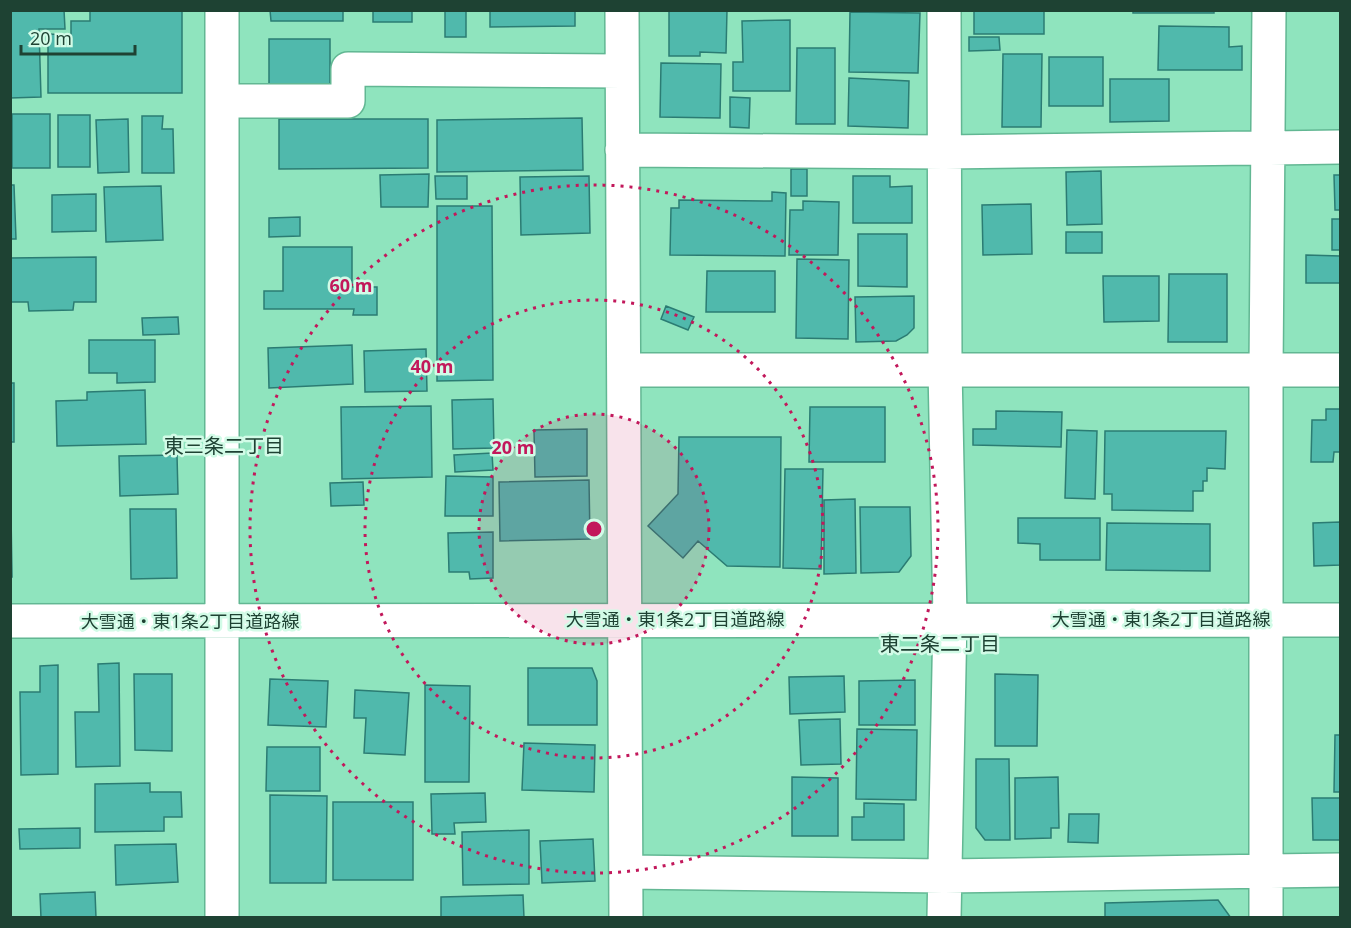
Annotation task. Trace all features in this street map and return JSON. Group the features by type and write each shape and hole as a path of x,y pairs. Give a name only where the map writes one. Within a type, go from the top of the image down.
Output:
{"street":[{"path":"222,10 220,622 222,918"},
{"path":"622,10 627,918"},
{"path":"944,10 945,368 950,618 944,918"},
{"path":"1266,918 1266,370 1269,10"},
{"path":"222,101 348,101 348,69 622,71"},
{"path":"622,150 945,152 1341,147"},
{"path":"624,370 945,368 1341,370"},
{"name":"大雪通・東1条2丁目道路線","path":"10,621 950,618 1341,620"},
{"path":"627,872 944,876 1341,870"}],"building":[{"path":"10,10 64,10 65,29 39,29 41,97 10,98"},
{"path":"90,10 182,10 182,93 48,93 48,34 71,35 71,21 90,21"},
{"path":"270,10 343,10 343,21 271,21"},
{"path":"373,10 412,10 412,22 373,22"},
{"path":"445,10 466,10 466,37 445,37"},
{"path":"490,10 575,10 575,26 490,27"},
{"path":"669,10 727,10 726,53 700,52 700,56 669,56"},
{"path":"974,10 1044,10 1044,34 974,34"},
{"path":"1133,10 1214,10 1214,13 1133,13"},
{"path":"850,12 920,13 918,73 849,72"},
{"path":"790,20 790,91 733,91 733,62 743,62 742,21"},
{"path":"1159,26 1229,27 1229,47 1242,46 1242,70 1158,70"},
{"path":"969,37 999,37 1000,50 969,51"},
{"path":"269,39 330,39 330,87 269,88"},
{"path":"797,48 835,48 835,124 796,124"},
{"path":"1003,54 1042,54 1041,127 1002,127"},
{"path":"1049,57 1103,57 1103,106 1049,106"},
{"path":"661,63 721,64 720,118 660,117"},
{"path":"849,78 909,81 908,128 848,126"},
{"path":"1110,79 1169,79 1169,121 1110,122"},
{"path":"730,97 750,98 749,128 730,127"},
{"path":"12,114 50,114 50,168 12,168"},
{"path":"58,115 90,115 90,167 58,167"},
{"path":"142,116 163,116 162,129 173,129 174,173 142,173"},
{"path":"582,118 583,170 437,172 437,120"},
{"path":"128,119 129,172 98,173 96,120"},
{"path":"279,119 428,119 428,168 279,169"},
{"path":"791,169 807,169 807,196 791,196"},
{"path":"1101,171 1102,224 1067,225 1066,172"},
{"path":"429,174 428,207 381,207 380,175"},
{"path":"1334,175 1340,175 1340,210 1335,210"},
{"path":"435,176 467,176 467,199 436,199"},
{"path":"589,176 590,233 521,235 520,177"},
{"path":"853,176 890,176 890,187 912,186 912,223 853,223"},
{"path":"10,185 14,185 16,239 10,239"},
{"path":"161,186 163,240 106,242 104,187"},
{"path":"772,192 786,193 785,256 670,255 671,208 679,208 679,200 772,201"},
{"path":"96,194 96,231 52,232 52,195"},
{"path":"803,201 839,202 838,255 789,255 790,210 803,210"},
{"path":"1031,204 1032,254 983,255 982,205"},
{"path":"437,206 492,206 493,380 437,381"},
{"path":"300,217 300,236 269,237 269,218"},
{"path":"1332,219 1340,219 1340,250 1332,250"},
{"path":"1066,232 1102,232 1102,253 1066,253"},
{"path":"858,234 907,234 907,287 858,286"},
{"path":"283,247 352,247 352,287 377,287 377,315 353,315 354,309 264,309 264,291 283,291"},
{"path":"1306,255 1340,256 1340,283 1306,283"},
{"path":"96,257 96,302 74,302 73,310 29,311 28,302 10,302 10,258"},
{"path":"797,259 849,260 848,339 796,338"},
{"path":"707,271 775,271 775,312 706,312"},
{"path":"1169,274 1227,274 1227,342 1168,342"},
{"path":"1103,276 1159,276 1159,321 1104,322"},
{"path":"914,296 914,328 907,335 896,341 856,342 855,297"},
{"path":"666,306 694,317 688,330 661,319"},
{"path":"178,317 179,334 143,335 142,318"},
{"path":"89,340 155,340 155,382 117,383 117,373 89,373"},
{"path":"352,345 353,384 269,388 268,348"},
{"path":"426,349 427,391 365,392 364,351"},
{"path":"10,383 14,383 14,442 10,442"},
{"path":"145,390 146,444 57,446 56,401 87,400 87,392"},
{"path":"493,399 494,448 453,449 452,400"},
{"path":"431,406 432,477 342,479 341,407"},
{"path":"810,407 885,407 885,462 809,462"},
{"path":"1326,409 1340,409 1340,452 1334,452 1333,462 1311,462 1312,420 1326,420"},
{"path":"996,411 1062,412 1061,447 973,445 973,429 996,429"},
{"path":"587,429 587,476 535,477 534,430"},
{"path":"1067,430 1097,431 1095,499 1065,498"},
{"path":"1105,431 1226,431 1225,469 1207,468 1207,481 1203,481 1203,491 1193,491 1193,511 1112,510 1112,494 1104,494"},
{"path":"679,437 781,437 780,567 727,566 698,541 683,558 648,526 678,494"},
{"path":"10,451 12,577 10,577"},
{"path":"492,453 493,470 455,472 454,455"},
{"path":"177,455 178,494 120,496 119,456"},
{"path":"785,469 823,469 821,569 783,568"},
{"path":"446,476 493,477 493,516 445,516"},
{"path":"589,480 590,539 500,541 499,482"},
{"path":"363,482 364,505 331,506 330,483"},
{"path":"855,499 856,573 824,574 824,500"},
{"path":"860,507 910,507 911,556 899,572 861,573"},
{"path":"130,509 176,509 177,578 131,579"},
{"path":"1018,518 1100,518 1100,560 1040,560 1040,544 1018,543"},
{"path":"1340,522 1340,565 1314,566 1313,523"},
{"path":"1107,523 1210,524 1210,571 1106,570"},
{"path":"493,532 493,578 470,579 469,572 449,572 448,533"},
{"path":"119,663 120,766 76,767 75,712 99,712 98,664"},
{"path":"58,665 58,774 21,775 20,692 40,692 40,666"},
{"path":"528,668 592,668 597,681 597,725 528,725"},
{"path":"134,674 172,674 172,751 135,750"},
{"path":"995,674 1038,675 1037,746 995,746"},
{"path":"844,676 845,712 790,714 789,677"},
{"path":"270,679 328,681 326,727 268,725"},
{"path":"915,680 915,725 859,725 859,681"},
{"path":"425,685 470,686 469,782 425,782"},
{"path":"355,690 409,693 405,755 364,753 366,718 354,718"},
{"path":"840,719 841,764 801,765 799,720"},
{"path":"857,729 917,730 916,800 856,799"},
{"path":"1335,735 1340,735 1340,792 1334,792"},
{"path":"524,743 595,745 594,792 522,790"},
{"path":"267,747 320,747 320,791 266,791"},
{"path":"976,759 1009,759 1010,840 985,840 976,828"},
{"path":"792,777 838,778 838,836 792,836"},
{"path":"1058,777 1059,828 1051,828 1051,838 1015,839 1015,778"},
{"path":"150,783 150,792 181,792 182,817 164,817 164,831 95,832 95,784"},
{"path":"485,793 486,822 454,823 455,834 432,834 431,794"},
{"path":"270,795 327,796 326,883 270,883"},
{"path":"1312,798 1340,798 1340,840 1313,840"},
{"path":"333,802 413,802 413,880 333,880"},
{"path":"864,803 904,804 904,840 852,840 852,817 864,817"},
{"path":"1069,814 1099,814 1098,843 1068,842"},
{"path":"80,828 80,848 20,849 19,829"},
{"path":"529,830 529,884 463,885 462,832"},
{"path":"593,839 595,881 542,883 540,841"},
{"path":"176,844 178,882 116,885 115,845"},
{"path":"95,892 96,918 41,918 40,894"},
{"path":"523,895 524,918 441,918 441,897"},
{"path":"1218,900 1231,918 1105,918 1105,903"}],"district":[{"name":"東三条二丁目","path":"224,445"},
{"name":"東二条二丁目","path":"940,643"}]}
